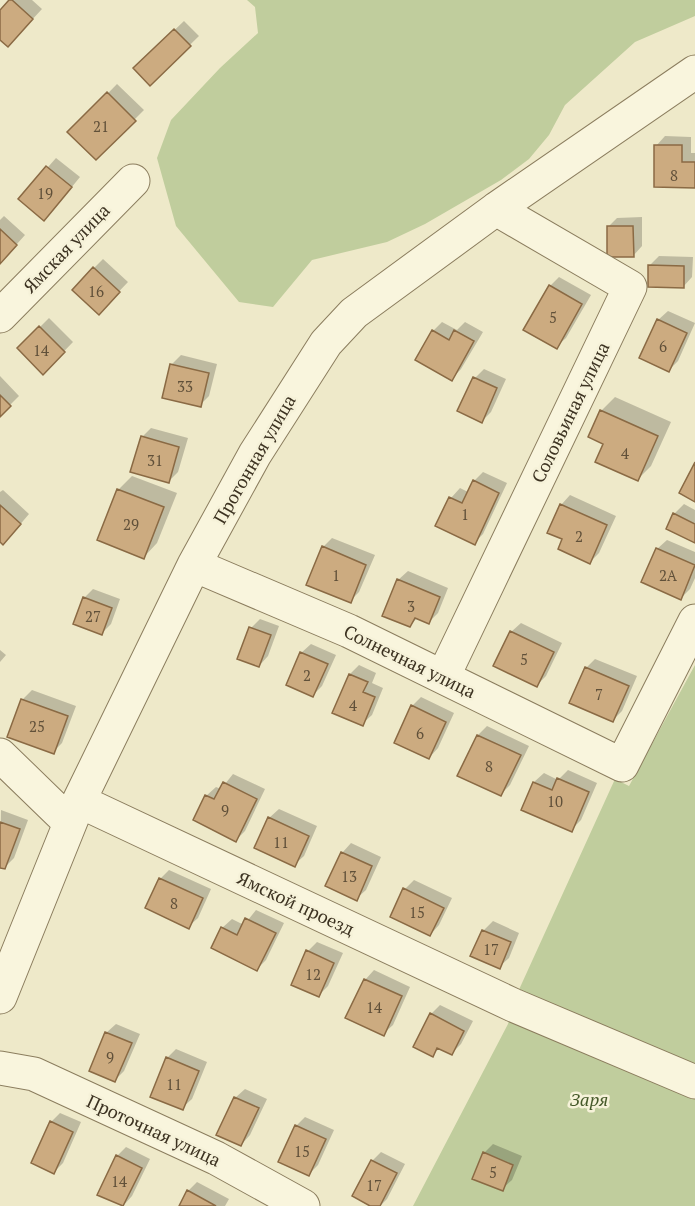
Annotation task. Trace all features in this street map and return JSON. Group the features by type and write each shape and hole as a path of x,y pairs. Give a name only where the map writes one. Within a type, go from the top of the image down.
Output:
{"street":[{"name":"Прогонная улица","path":"0,997 74,812 194,565 255,454 326,343 354,313 496,209 695,72"},
{"name":"Ямская улица","path":"0,316 133,181"},
{"name":"Соловьиная улица","path":"442,677 630,287 496,209"},
{"name":"Солнечная улица","path":"194,565 349,631 622,765 695,621"},
{"name":"Ямской проезд","path":"0,756 74,812 513,1005 695,1082"},
{"name":"Проточная улица","path":"0,1068 34,1074 216,1158 303,1206"}],"green space":[{"path":"247,0 695,0 695,16 635,42 565,105 549,135 529,159 501,180 425,224 387,242 312,260 273,307 239,302 176,226 157,158 171,120 220,68 258,33 255,7"},
{"name":"Заря","path":"695,665 695,1206 413,1206 508,1024 517,994 615,779 629,786"}],"building":[{"path":"9,0 12,0 33,19 8,47 0,40 0,10"},
{"path":"174,29 191,46 150,86 133,68"},
{"path":"107,92 136,121 96,160 67,132"},
{"path":"654,145 682,145 682,162 695,162 695,188 654,187"},
{"path":"46,166 72,187 44,221 18,199"},
{"path":"607,226 633,226 634,257 607,257"},
{"path":"0,229 17,245 0,264"},
{"path":"648,265 684,266 684,288 648,287"},
{"path":"93,267 120,292 99,315 72,290"},
{"path":"549,285 582,304 557,349 523,330"},
{"path":"657,319 687,333 669,372 639,358"},
{"path":"39,326 65,352 43,375 17,348"},
{"path":"432,330 449,340 454,330 474,341 452,381 415,360"},
{"path":"170,364 209,373 201,407 162,398"},
{"path":"473,377 497,388 482,423 457,411"},
{"path":"0,395 11,406 0,417"},
{"path":"600,410 658,436 638,481 595,462 603,444 588,437"},
{"path":"141,436 179,447 169,483 130,472"},
{"path":"695,462 695,502 679,493"},
{"path":"473,480 499,493 475,545 435,526 449,497 462,503"},
{"path":"117,489 164,507 144,559 97,540"},
{"path":"560,504 607,525 590,564 558,549 562,539 547,533"},
{"path":"0,505 21,524 3,545 0,542"},
{"path":"673,513 695,524 695,543 666,529"},
{"path":"322,546 366,565 351,603 306,585"},
{"path":"656,548 695,565 681,600 641,582"},
{"path":"397,579 440,597 429,624 415,618 410,627 382,616"},
{"path":"83,597 112,608 102,635 73,624"},
{"path":"249,627 271,635 259,667 237,659"},
{"path":"510,631 554,652 537,687 493,666"},
{"path":"300,652 328,664 313,697 286,685"},
{"path":"585,667 629,686 613,722 569,703"},
{"path":"349,674 368,682 363,692 375,697 363,726 332,713"},
{"path":"21,699 68,716 54,754 7,737"},
{"path":"411,705 446,722 429,759 394,743"},
{"path":"477,735 521,755 501,796 457,776"},
{"path":"557,778 589,792 572,832 521,810 533,782 552,790"},
{"path":"223,782 257,799 236,842 193,820 205,795 214,799"},
{"path":"268,817 309,836 295,867 254,848"},
{"path":"0,822 20,829 5,869 0,868"},
{"path":"341,852 372,866 357,901 325,886"},
{"path":"159,878 203,898 189,929 145,908"},
{"path":"403,888 444,908 430,936 390,917"},
{"path":"245,918 276,933 257,971 211,948 221,927 237,935"},
{"path":"482,930 511,942 500,969 470,956"},
{"path":"306,950 334,963 319,997 291,985"},
{"path":"364,979 402,996 384,1036 345,1018"},
{"path":"430,1013 464,1031 452,1055 437,1048 433,1057 413,1047"},
{"path":"105,1032 132,1043 115,1082 89,1071"},
{"path":"166,1057 199,1071 183,1110 150,1097"},
{"path":"234,1097 259,1108 241,1146 216,1135"},
{"path":"50,1121 73,1132 54,1174 31,1163"},
{"path":"295,1125 326,1139 309,1176 278,1162"},
{"path":"483,1152 513,1165 503,1191 472,1179"},
{"path":"116,1155 142,1168 123,1206 97,1195"},
{"path":"371,1160 397,1173 380,1206 370,1206 352,1196"},
{"path":"187,1190 216,1206 179,1206"}]}
